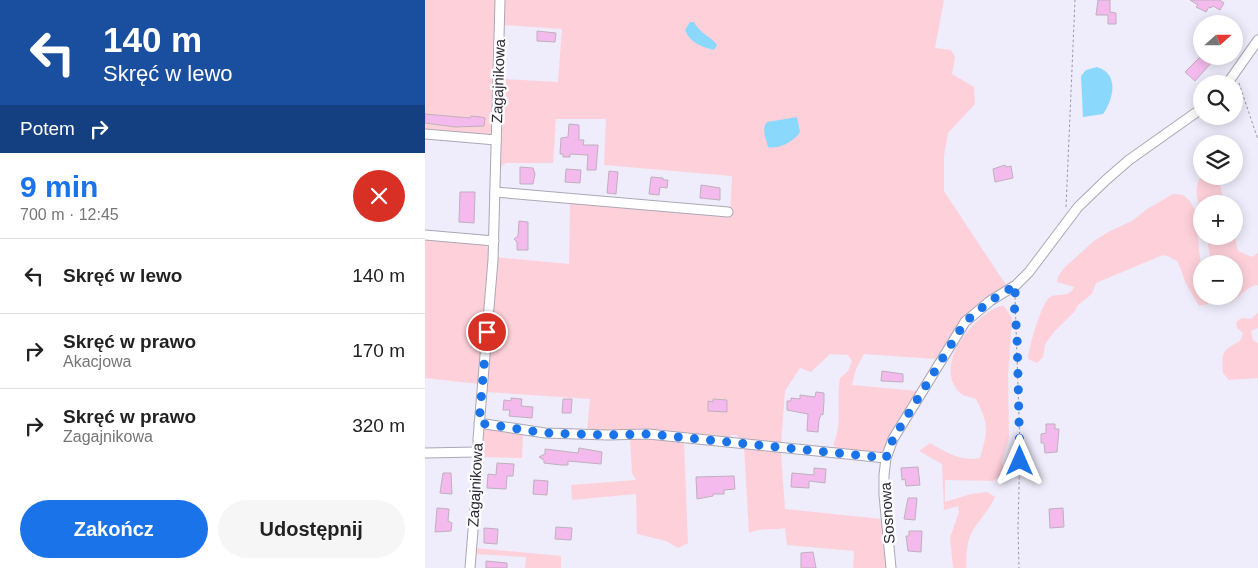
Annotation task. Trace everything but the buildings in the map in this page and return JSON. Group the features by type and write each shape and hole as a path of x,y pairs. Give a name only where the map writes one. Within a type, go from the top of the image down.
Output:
{"street":[{"name":"Zagajnikowa","path":"470,568 493,241 500,0"},
{"path":"1236,73 1258,40"},
{"name":"Sosnowa","path":"891,568 884,495 886,458 893,439 965,322 990,301 1016,285 1029,272 1078,207 1129,160 1193,115"},
{"path":"425,134 496,140"},
{"path":"495,192 729,212"},
{"path":"425,235 493,241"},
{"path":"479,423 545,433 649,434 886,458"},
{"path":"425,453 477,452"}],"path":[{"path":"1065,222 1071,133 1075,0"},
{"path":"1236,73 1258,140"},
{"path":"1016,285 1014,303 1020,448 1019,568"}],"shaded area":[{"path":"425,0 496,0 492,143 425,138"},
{"path":"504,0 944,0 935,48 951,50 955,57 952,74 974,87 975,104 948,133 944,156 944,191 1008,288 951,341 935,359 864,354 856,369 852,385 917,391 878,456 834,451 835,446 833,445 839,420 840,378 848,371 852,361 848,355 830,354 811,372 800,368 785,391 781,445 739,440 737,435 731,435 728,439 587,431 590,399 486,392 495,257 569,264 570,203 730,216 732,176 604,165 606,119 556,119 553,163 506,163 500,167 501,74 505,79 558,82 562,29 504,25"},
{"path":"1219,185 1222,195 1198,195 1197,186"},
{"path":"1173,194 1183,195 1193,207 1193,245 1199,245 1200,255 1193,255 1193,296 1186,284 1178,262 1163,255 1096,283 1092,294 1078,305 1074,312 1053,333 1045,345 1043,357 1037,363 1028,359 1036,326 1047,300 1053,296 1069,293 1074,287 1057,282 1064,268 1094,241 1132,221 1147,209"},
{"path":"425,238 482,243 489,249 479,384 425,378"},
{"path":"1208,245 1237,245 1238,251 1252,257 1258,253 1258,285 1252,286 1243,292 1243,255 1210,255"},
{"path":"1004,306 1012,318 1008,375 1009,438 1002,462 1004,472 993,481 945,480 945,502 971,494 987,492 995,497 970,536 966,568 953,568 950,538 959,512 958,506 944,510 942,464 919,451 930,443 960,457 967,459 980,458 986,434 983,415 976,399 959,392 952,381 951,368 953,355 968,330 989,311"},
{"path":"1258,313 1258,328 1251,331 1253,340 1258,343 1258,378 1229,380 1223,373 1223,356 1229,347 1240,341 1243,333 1237,328 1236,322 1242,318 1251,319"},
{"path":"482,428 523,433 522,458 481,457"},
{"path":"647,437 684,440 688,543 678,548 666,541 637,534 636,494 572,500 571,485 636,480 632,473 630,438"},
{"path":"744,447 781,452 785,509 882,519 886,568 853,568 854,551 787,545 785,528 758,530 749,533"},
{"path":"475,548 561,556 561,568 525,568 526,557 474,554"}],"water":[{"path":"690,22 694,22 699,29 715,42 717,45 714,50 701,46 690,38 685,30"},
{"path":"1097,67 1109,75 1112,81 1112,95 1103,114 1083,117 1081,76 1086,70"},
{"path":"797,117 800,132 798,135 781,146 768,147 764,131 767,122"}],"route":[{"path":"487,332 479,423 545,433 580,435 649,434 886,458 893,439 965,322 990,301 1016,285 1014,303 1017,335 1020,461"}]}
